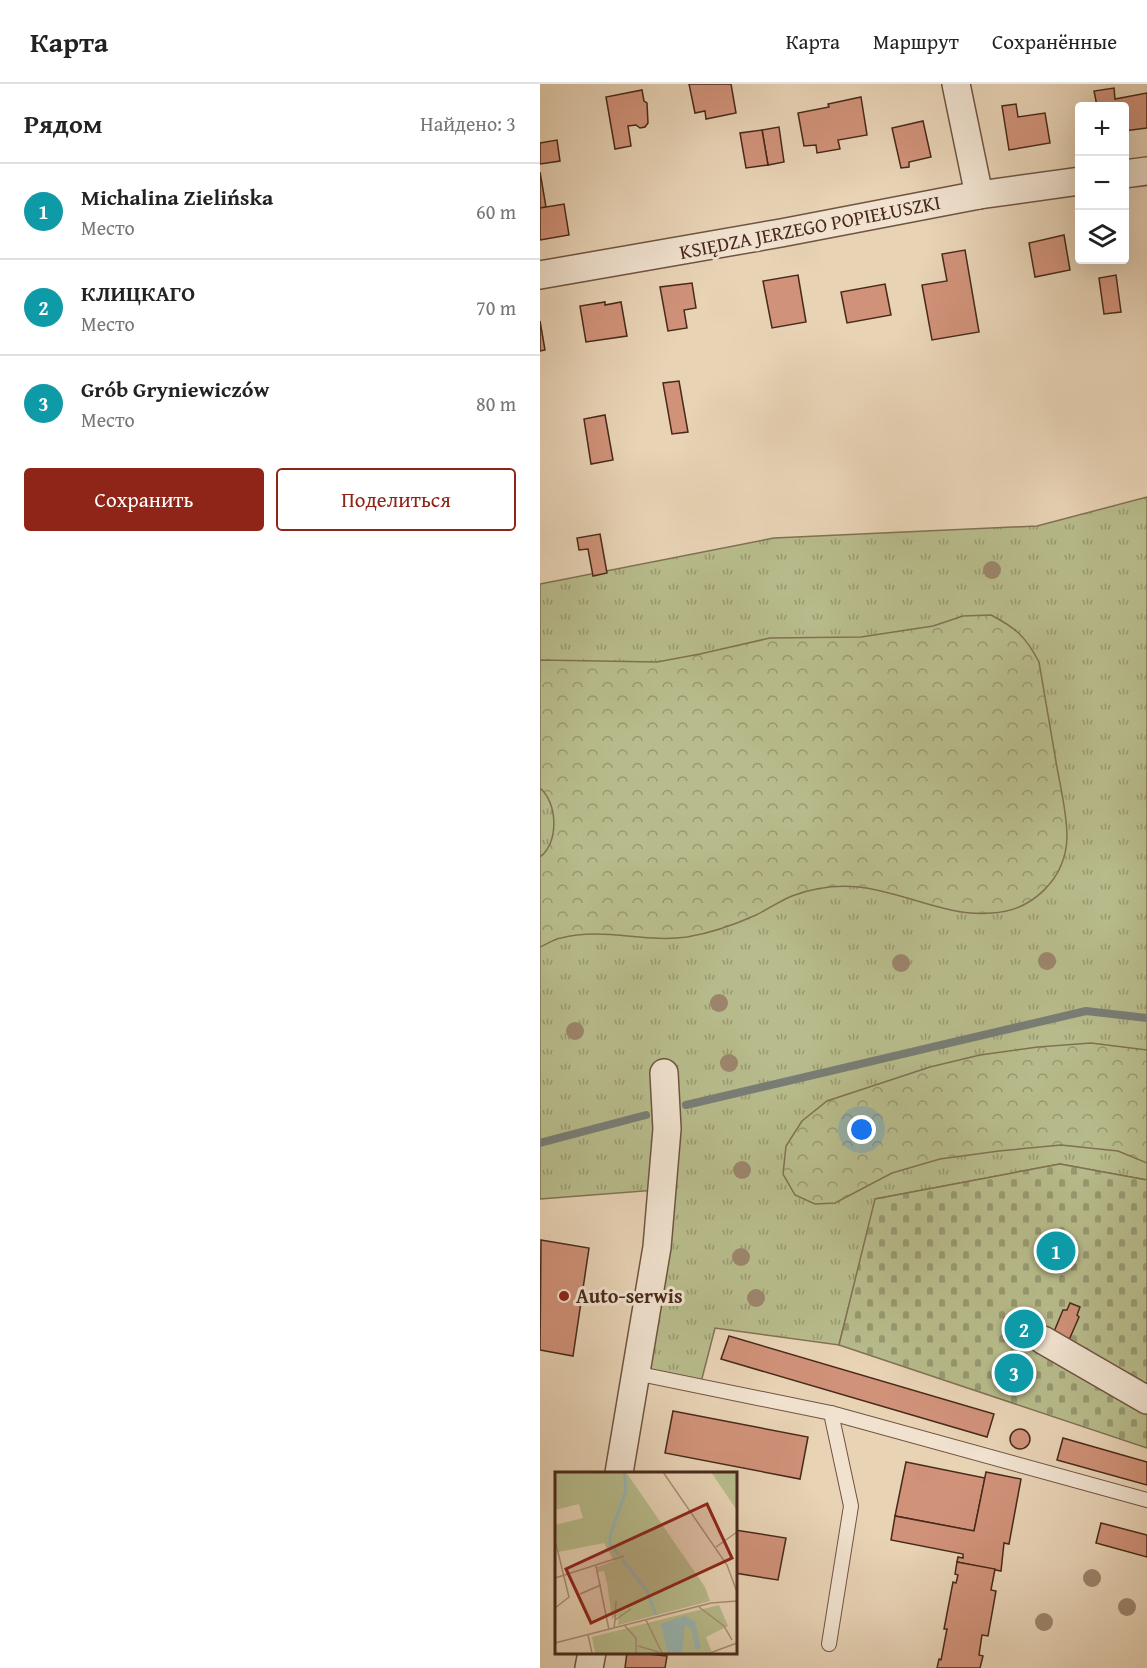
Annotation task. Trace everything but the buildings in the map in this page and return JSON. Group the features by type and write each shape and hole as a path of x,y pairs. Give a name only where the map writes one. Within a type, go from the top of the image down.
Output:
{"street":[{"path":"956,84 979,195"},
{"path":"1129,173 1147,171"},
{"name":"KSIĘDZA JERZEGO POPIEŁUSZKI","path":"540,275 781,233 979,195 1075,181"},
{"path":"619,1472 657,1246 667,1129 664,1072"},
{"path":"1043,1340 1147,1400"},
{"path":"589,1668 591,1653"}],"lane":[{"path":"635,1373 831,1413 1147,1500"},
{"path":"829,1644 851,1506 831,1413"}],"green space":[{"path":"1147,497 1147,1180 1060,1164 876,1199 839,1345 715,1328 699,1390 644,1376 669,1189 540,1199 540,584 774,538 1037,526"},
{"path":"991,615 1020,634 1039,662 1064,806 1067,837 1061,866 1054,879 1033,899 1007,911 975,913 942,908 876,890 851,886 834,887 792,896 739,922 687,937 577,935 558,939 540,947 540,857 551,842 554,823 550,803 540,788 540,660 657,662 770,638 861,637 933,626 963,616"},
{"path":"1091,1043 1147,1050 1147,1163 1118,1151 1061,1145 999,1151 940,1159 892,1173 835,1203 815,1204 795,1195 783,1174 786,1146 802,1121 827,1101 930,1067 980,1055"},
{"path":"1060,1164 1147,1180 1147,1448 839,1345 875,1199"}],"waterway":[{"path":"686,1105 1086,1011 1147,1018"},
{"path":"540,1143 646,1115"}],"place":[{"name":"Michalina Zielińska","path":"1056,1251"},
{"name":"Auto-serwis","path":"564,1296"},
{"name":"КЛИЦКАГО","path":"1024,1329"},
{"name":"Grób Gryniewiczów","path":"1014,1373"}]}
